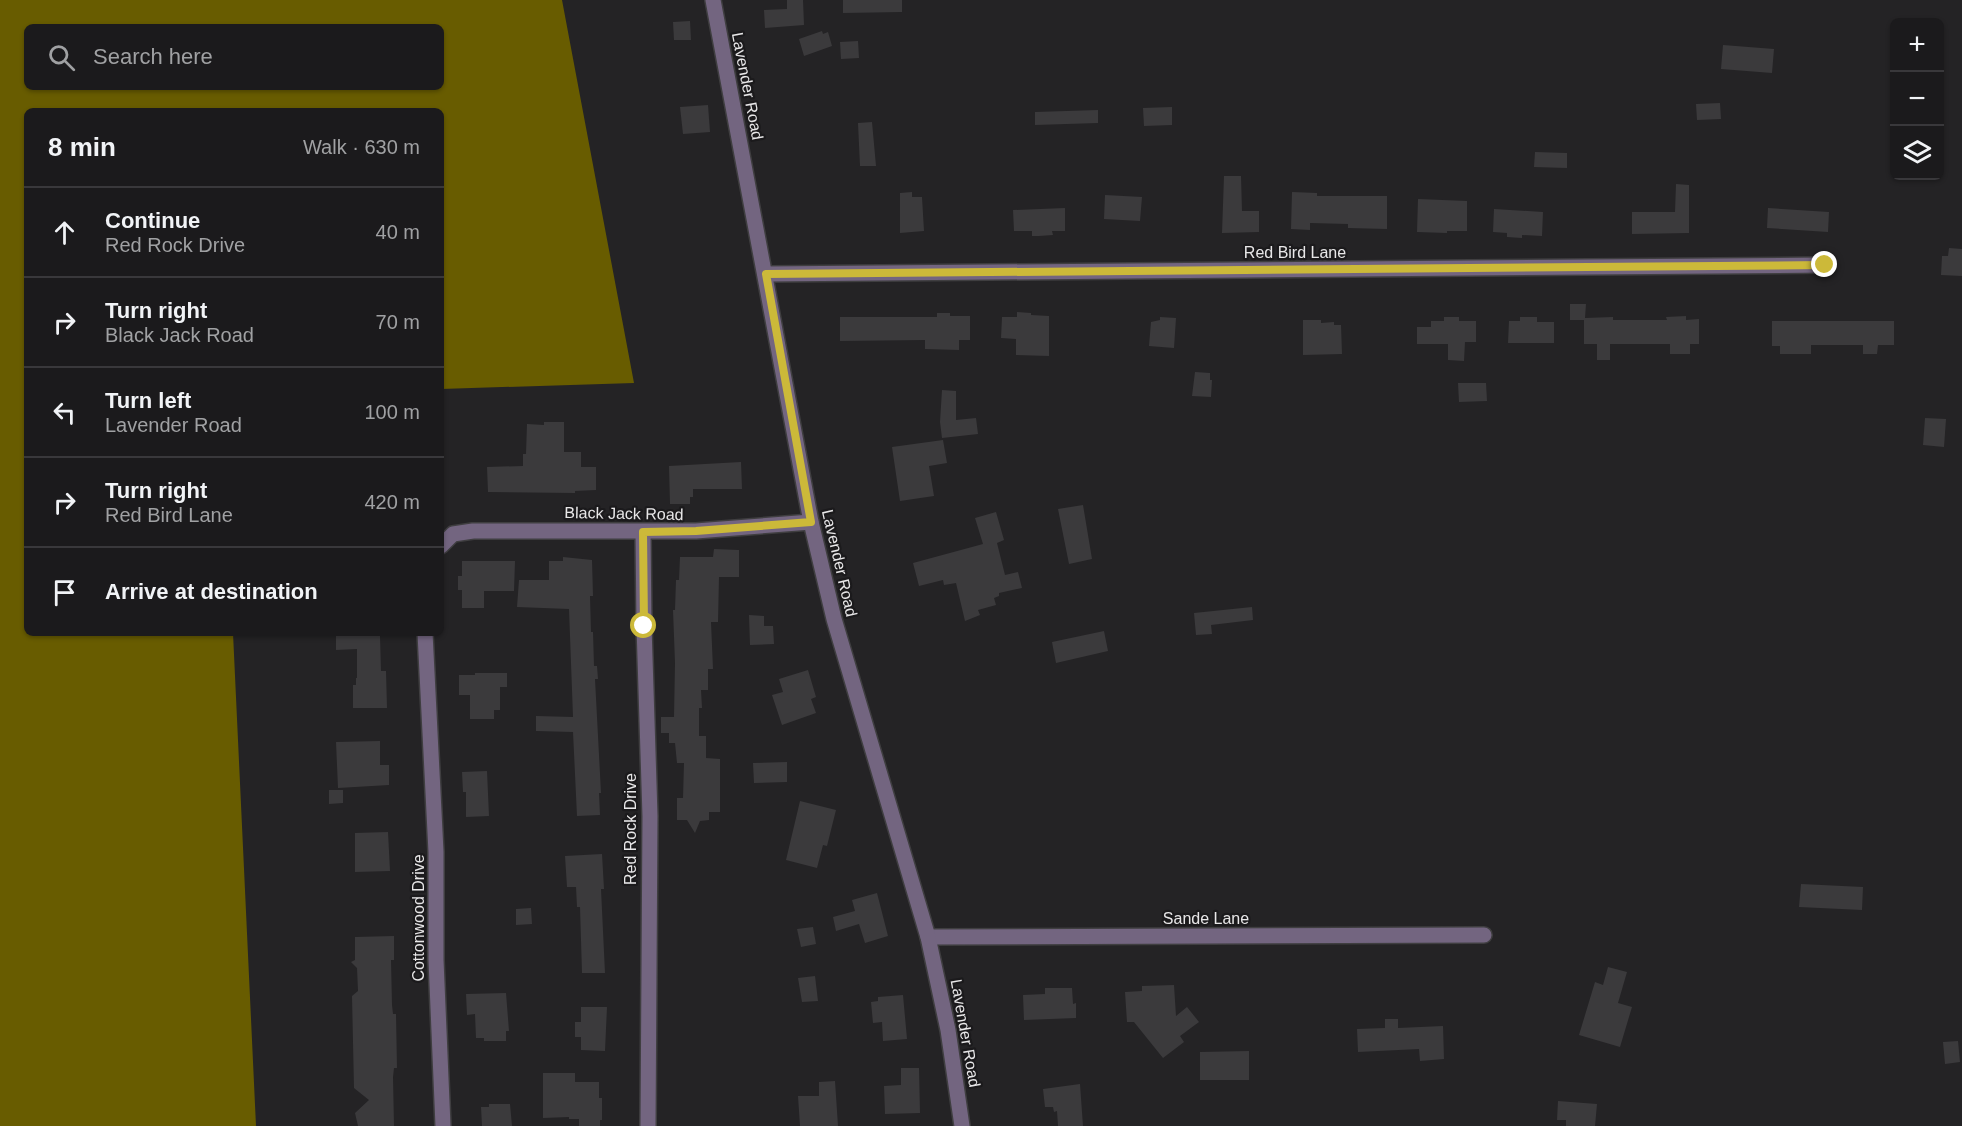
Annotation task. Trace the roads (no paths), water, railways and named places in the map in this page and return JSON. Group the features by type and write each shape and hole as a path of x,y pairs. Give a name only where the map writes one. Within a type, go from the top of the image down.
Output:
{"street":[{"name":"Lavender Road","path":"713,0 811,522 834,619 928,937 948,1030 962,1126"},
{"name":"Red Bird Lane","path":"766,274 1825,265"},
{"name":"Black Jack Road","path":"444,543 453,534 473,531 696,531 811,522"},
{"name":"Red Rock Drive","path":"643,532 650,816 648,1126"},
{"name":"Cottonwood Drive","path":"425,636 436,852 436,960 443,1126"},
{"name":"Sande Lane","path":"928,937 1484,935"}]}
